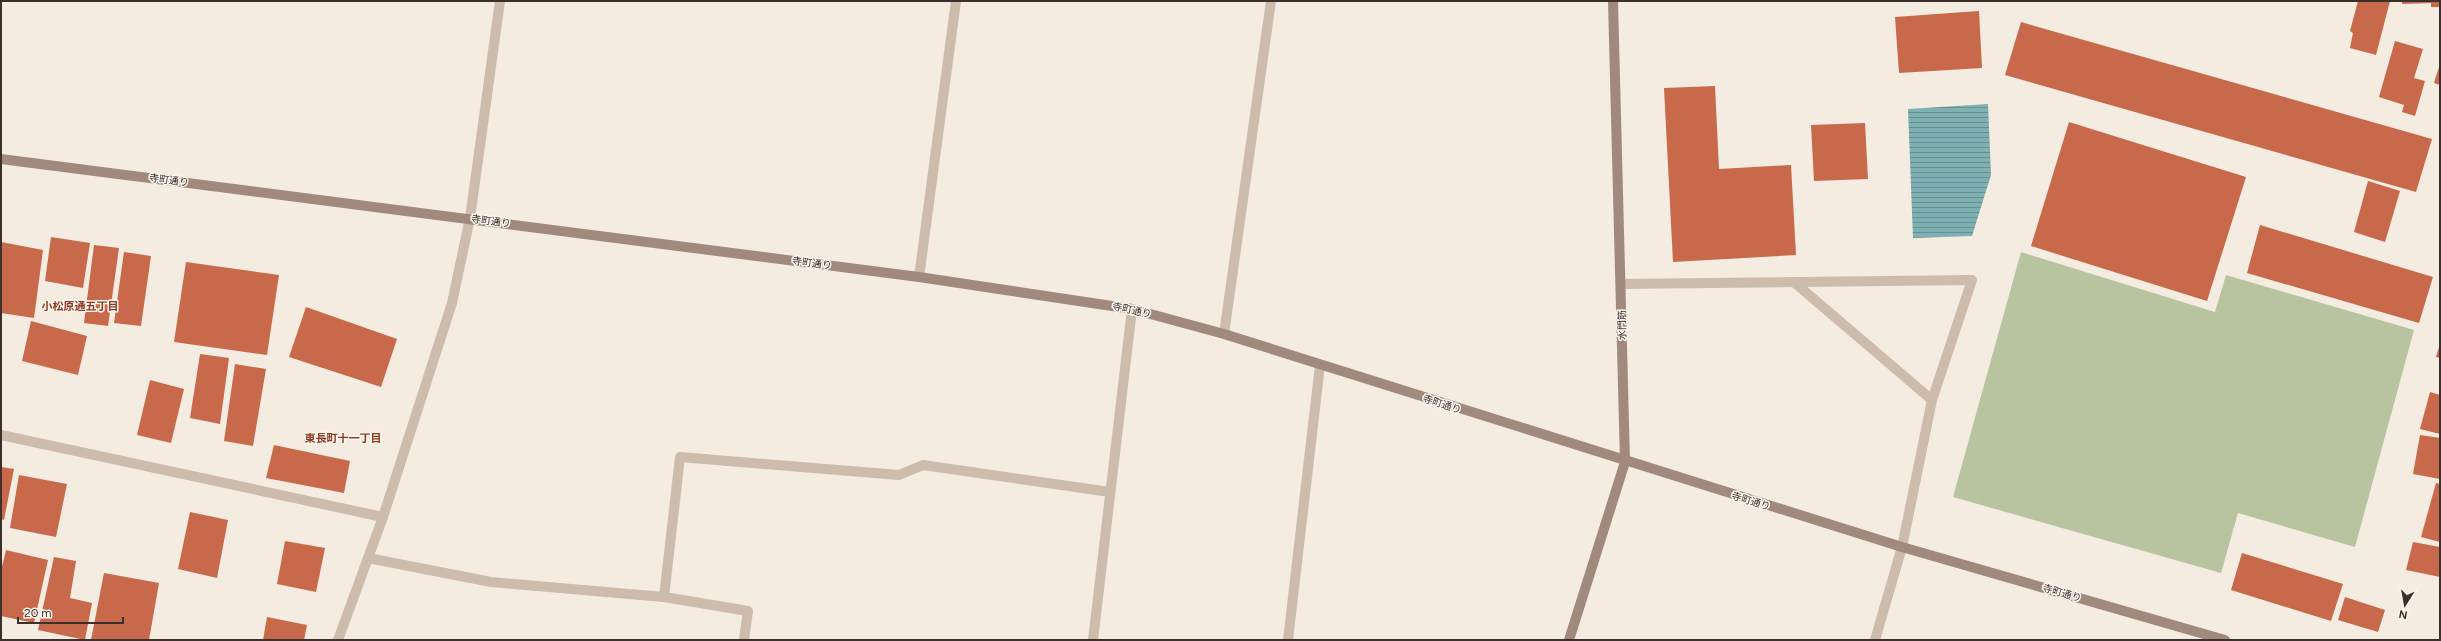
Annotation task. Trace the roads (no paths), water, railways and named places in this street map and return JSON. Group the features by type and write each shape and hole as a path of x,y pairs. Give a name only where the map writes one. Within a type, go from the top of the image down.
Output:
{"street":[{"path":"338,640 383,518 452,303 470,218 500,1"},
{"path":"919,277 956,1"},
{"path":"1224,334 1270,1"},
{"name":"水門筋","path":"1569,640 1625,462 1613,1"},
{"name":"寺町通り","path":"1,159 470,218 919,277 1132,308 1224,334 1625,462 1902,547 2225,640"},
{"path":"1621,284 1972,280 1932,400 1902,547 1875,640"},
{"path":"1795,283 1932,400"},
{"path":"1093,640 1132,308"},
{"path":"1288,640 1320,364"},
{"path":"1,435 383,518"},
{"path":"664,597 680,457 899,475 923,465 1110,492"},
{"path":"368,558 491,582 664,597 748,611 744,640"}],"water":[{"path":"1988,104 1991,175 1972,236 1913,238 1908,109"}],"district":[{"name":"小松原通五丁目","path":"80,306"},
{"name":"東長町十一丁目","path":"343,438"}]}
